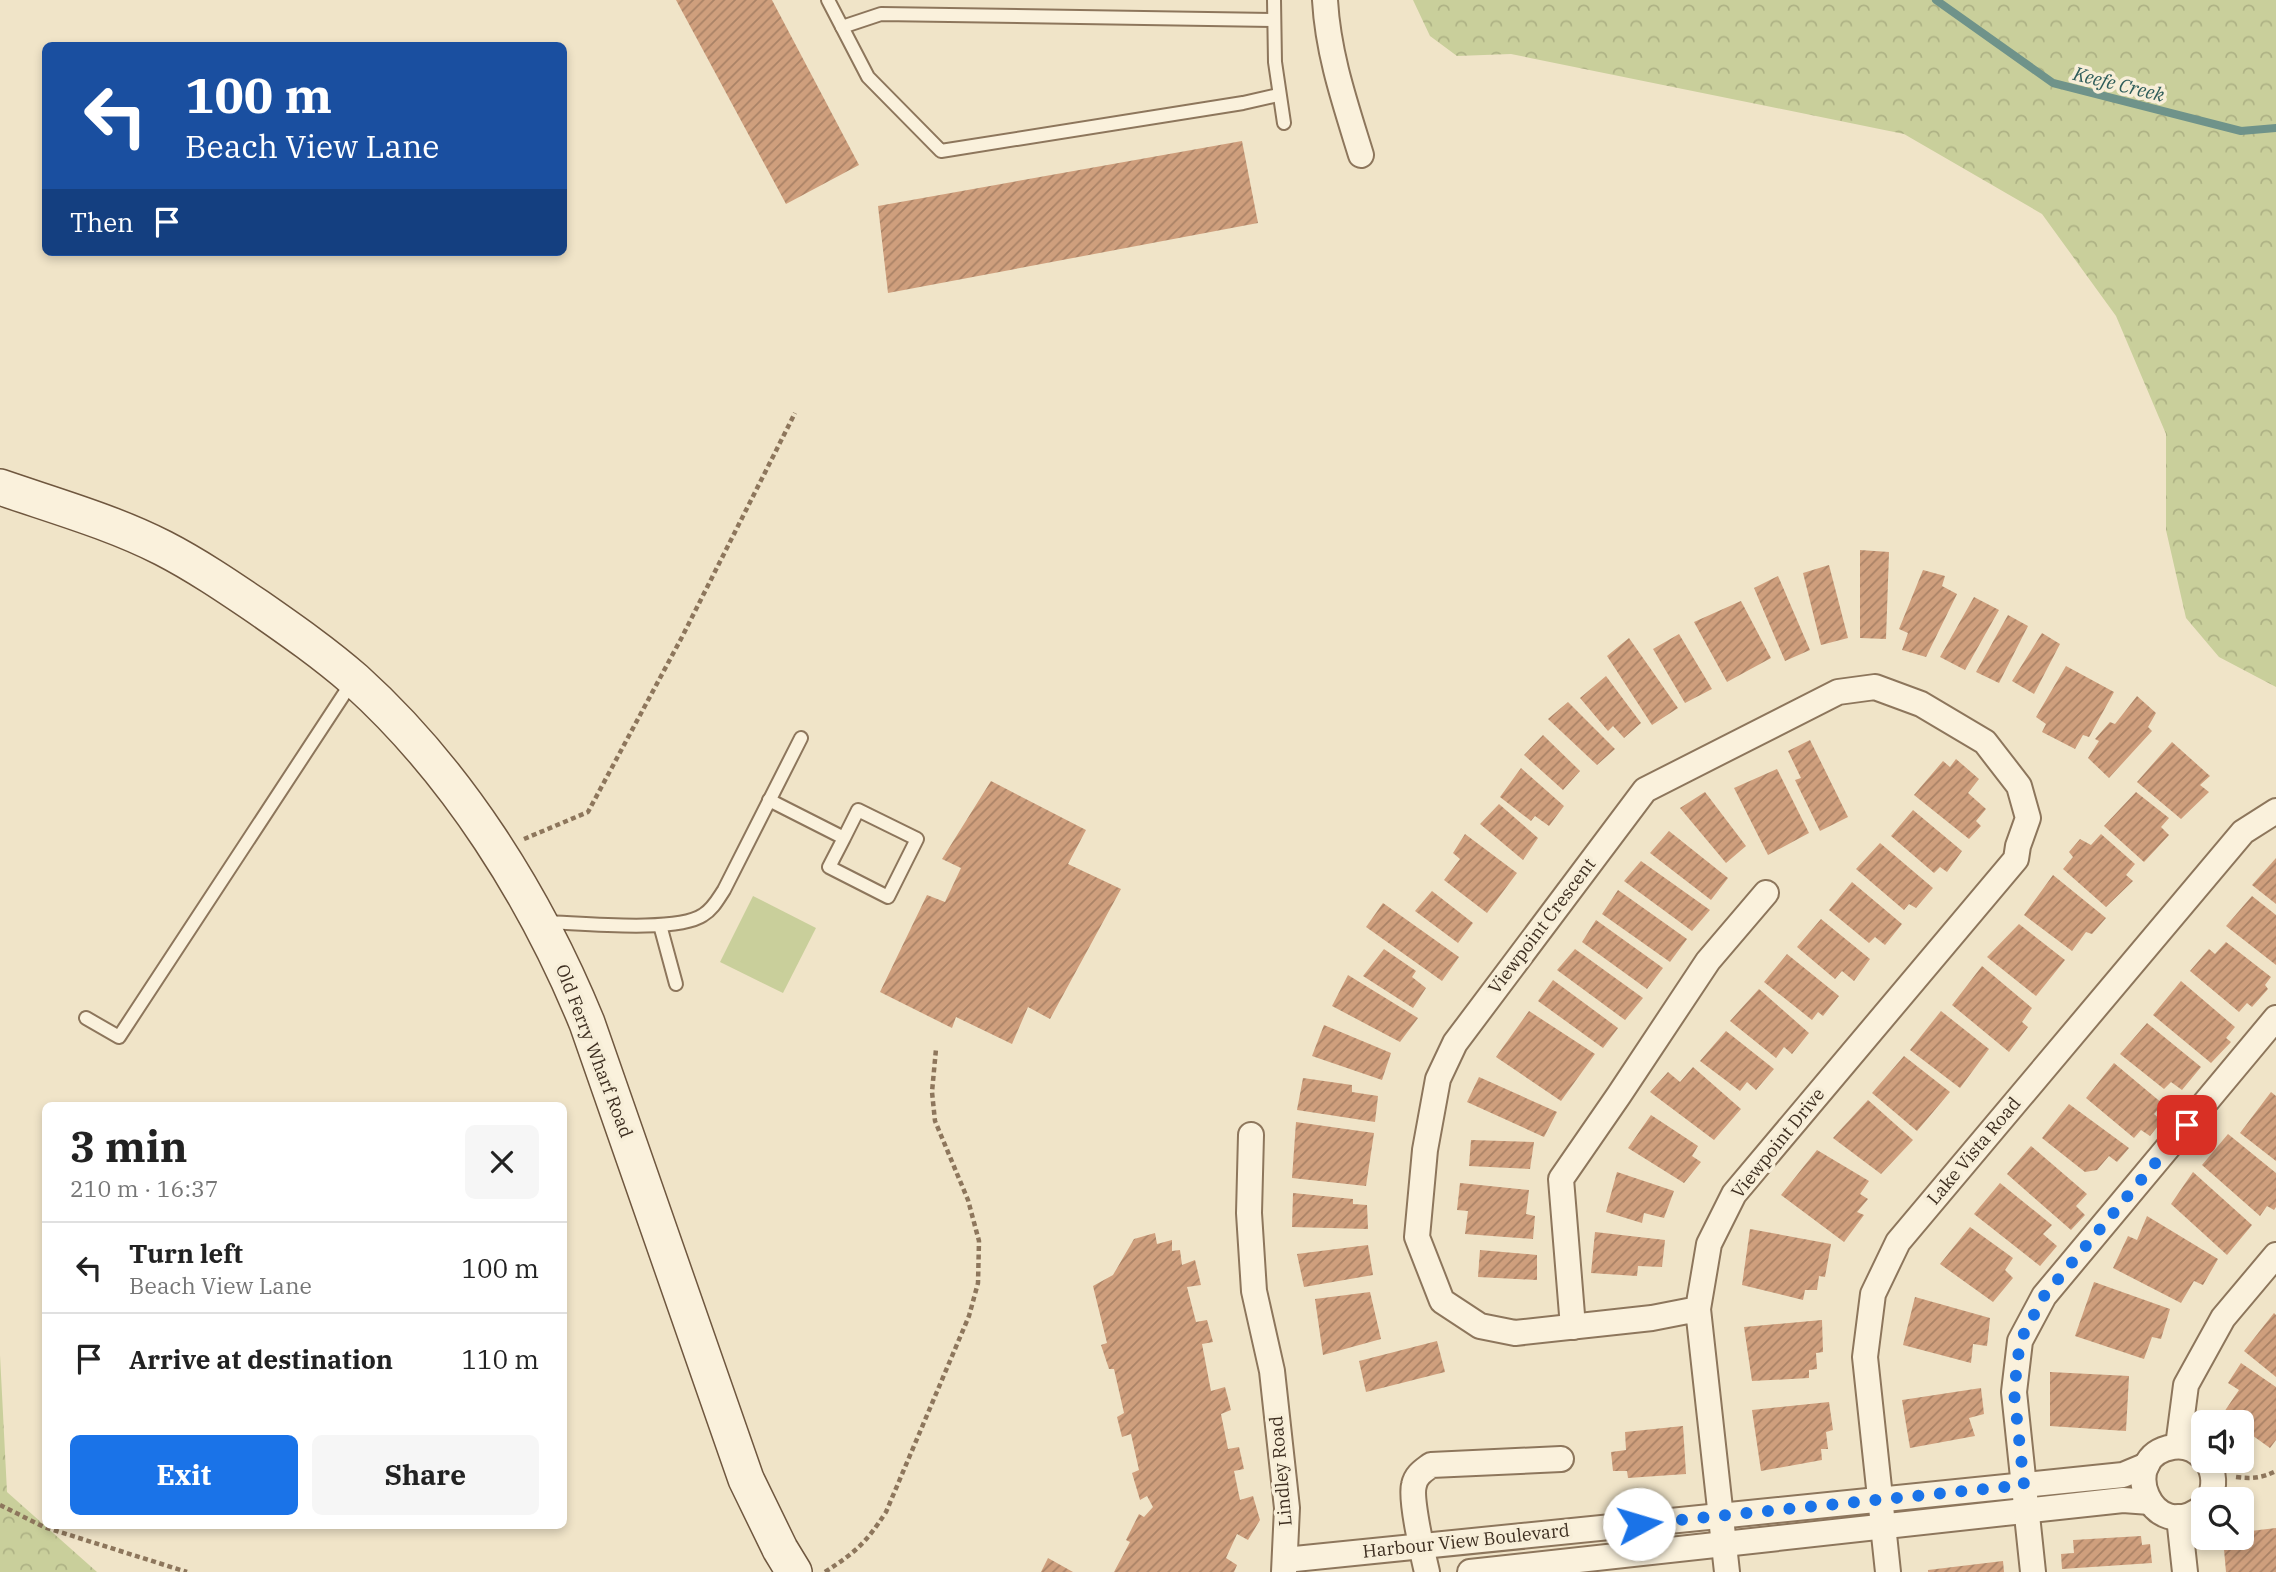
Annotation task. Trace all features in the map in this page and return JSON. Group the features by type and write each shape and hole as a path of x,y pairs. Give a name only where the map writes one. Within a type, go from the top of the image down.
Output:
{"street":[{"path":"1325,0 1327,31 1337,78 1361,155"},
{"name":"Old Ferry Wharf Road","path":"0,487 105,523 162,547 217,579 284,624 354,679 430,759 471,811 498,850 540,922 587,1023 746,1479 779,1549 794,1572"},
{"name":"Viewpoint Crescent","path":"1698,1309 1652,1318 1515,1333 1480,1326 1442,1301 1417,1237 1426,1150 1438,1079 1455,1043 1645,790 1838,692 1875,687 1921,704 1985,741 2019,786 2028,818 2016,859"},
{"name":"Lake Vista Road","path":"1888,1572 1865,1357 1873,1294 1898,1242 2244,832 2276,811"},
{"name":"Viewpoint Drive","path":"1727,1572 1698,1309 1709,1244 1734,1194 2016,859"},
{"path":"1573,1326 1560,1179 1708,961 1766,893"},
{"path":"2033,1572 2014,1392 2020,1341 2044,1296 2276,1018"},
{"name":"Lindley Road","path":"1251,1135 1250,1213 1254,1291 1272,1371 1287,1508 1285,1566"},
{"path":"2191,1450 2178,1446 2186,1385 2223,1318 2276,1255"},
{"name":"Harbour View Boulevard","path":"1285,1566 1421,1546 2123,1475 2147,1465 2155,1455 2166,1448 2178,1446"},
{"path":"1427,1572 1413,1487 1418,1474 1431,1465 1561,1459"},
{"path":"2147,1465 2143,1476 2144,1489 2150,1502 2158,1511 2179,1517 2191,1515"},
{"name":"Harbour View Boulevard","path":"1470,1572 2123,1500 2150,1502"},
{"path":"2179,1517 2185,1572"}],"lane":[{"path":"828,0 868,77 940,151 1243,103 1278,95"},
{"path":"1274,0 1278,95 1284,122"},
{"path":"842,27 881,14 1273,20"},
{"path":"86,1018 119,1037 354,679"},
{"path":"540,922 660,925 691,922 712,908 724,890 801,738"},
{"path":"769,800 844,838"},
{"path":"858,810 917,839 888,897 829,867 844,838 858,810"},
{"path":"660,925 676,984"}],"path":[{"path":"498,850 588,812 682,637 795,413"},
{"path":"825,1572 852,1554 868,1539 886,1512 969,1316 978,1283 979,1241 968,1200 935,1121 932,1092 936,1049"},
{"path":"2233,1473 2252,1479 2265,1477 2276,1471"},
{"path":"0,1505 42,1526"},
{"path":"50,1529 187,1572"}],"green space":[{"path":"1413,0 2276,0 2276,687 2219,657 2186,618 2166,530 2166,434 2116,316 2042,214 1904,134 1511,54 1457,56 1430,36"},
{"path":"753,896 816,928 783,993 720,962"},
{"path":"0,1355 7,1492 42,1523 42,1529 49,1529 97,1572 0,1572"}],"building":[{"path":"676,0 772,0 859,165 786,204"},
{"path":"1242,141 1258,223 888,293 878,206"},
{"path":"1860,550 1889,552 1886,639 1860,638"},
{"path":"1829,565 1848,638 1821,645 1803,573"},
{"path":"1923,570 1945,576 1942,586 1957,594 1926,657 1902,650 1908,633 1899,629"},
{"path":"1778,576 1810,650 1785,661 1754,588"},
{"path":"1974,597 1999,610 1965,670 1940,657"},
{"path":"1741,601 1771,658 1727,682 1694,622"},
{"path":"2008,615 2028,626 1999,683 1976,672"},
{"path":"2042,633 2060,644 2034,694 2012,681"},
{"path":"1679,634 1712,689 1685,703 1653,649"},
{"path":"1629,638 1678,708 1652,725 1607,656"},
{"path":"2066,666 2114,692 2089,737 2083,735 2075,749 2042,732 2046,724 2036,717"},
{"path":"1606,676 1641,723 1624,738 1613,726 1608,731 1580,698"},
{"path":"2137,696 2156,713 2148,727 2152,731 2109,778 2088,758 2099,741 2095,739 2110,722 2115,724"},
{"path":"1568,702 1615,749 1597,765 1548,719"},
{"path":"1543,735 1580,771 1563,790 1524,755"},
{"path":"1810,740 1848,817 1820,831 1795,780 1801,778 1788,751"},
{"path":"2172,742 2210,776 2200,785 2209,792 2181,819 2137,782"},
{"path":"1956,759 1979,779 1968,793 1986,809 1976,821 1981,826 1969,839 1914,795 1943,761 1950,767"},
{"path":"1521,768 1564,806 1549,826 1535,816 1531,821 1500,797"},
{"path":"1777,769 1809,833 1768,855 1734,788"},
{"path":"991,781 1086,830 1068,864 1121,889 1050,1019 1028,1007 1012,1044 956,1017 952,1028 880,992 927,895 945,902 961,868 942,859"},
{"path":"1705,792 1746,846 1726,863 1680,808"},
{"path":"2136,792 2169,818 2161,827 2169,835 2144,862 2104,826"},
{"path":"1499,804 1538,838 1523,860 1480,824"},
{"path":"1913,810 1962,851 1947,872 1940,867 1934,873 1891,836"},
{"path":"1669,831 1728,878 1711,900 1650,853"},
{"path":"1465,834 1517,873 1487,913 1444,880 1460,859 1453,853"},
{"path":"2101,834 2135,864 2126,875 2133,881 2106,907 2063,869 2073,857 2069,852 2080,839 2091,845"},
{"path":"1880,843 1933,888 1916,908 1909,904 1904,910 1856,869"},
{"path":"2276,858 2276,904 2252,885"},
{"path":"1641,861 1710,910 1692,931 1624,881"},
{"path":"2053,875 2106,918 2092,934 2086,932 2072,951 2024,915"},
{"path":"1852,882 1902,924 1885,945 1875,937 1869,943 1829,910"},
{"path":"1618,890 1687,939 1670,962 1602,914"},
{"path":"1432,891 1473,923 1458,943 1415,911"},
{"path":"2252,896 2276,915 2276,965 2226,926"},
{"path":"1383,903 1459,957 1442,981 1366,927"},
{"path":"1821,919 1870,959 1854,981 1842,971 1835,979 1797,947"},
{"path":"1596,920 1663,968 1647,989 1582,942"},
{"path":"2019,924 2065,960 2036,996 1987,957"},
{"path":"2226,942 2271,977 2265,985 2268,989 2252,1007 2247,1003 2239,1012 2190,971 2209,949 2215,954"},
{"path":"1384,949 1416,971 1412,977 1426,988 1413,1008 1363,976"},
{"path":"1575,949 1643,998 1625,1020 1557,970"},
{"path":"1787,954 1839,996 1823,1016 1818,1012 1812,1020 1764,982"},
{"path":"1982,966 2032,1008 2022,1022 2028,1027 2009,1052 1952,1005"},
{"path":"1348,975 1418,1018 1400,1042 1332,1006"},
{"path":"1553,980 1618,1028 1603,1048 1538,1001"},
{"path":"2181,981 2235,1027 2226,1038 2231,1042 2211,1063 2153,1015"},
{"path":"1759,989 1809,1033 1792,1054 1784,1047 1776,1058 1730,1021"},
{"path":"1529,1011 1595,1054 1561,1101 1496,1057"},
{"path":"1941,1011 1989,1049 1960,1088 1910,1050"},
{"path":"2147,1023 2201,1067 2182,1090 2171,1082 2164,1089 2120,1054"},
{"path":"1324,1025 1391,1053 1382,1080 1312,1056"},
{"path":"1726,1031 1774,1069 1756,1090 1747,1082 1740,1091 1700,1061"},
{"path":"1904,1056 1950,1092 1917,1131 1872,1093"},
{"path":"2114,1063 2163,1104 2154,1114 2162,1121 2150,1136 2141,1130 2134,1138 2086,1098"},
{"path":"1693,1067 1741,1109 1714,1140 1650,1092 1668,1072 1680,1082"},
{"path":"1479,1077 1557,1112 1544,1137 1467,1102"},
{"path":"1303,1078 1352,1085 1352,1092 1378,1096 1375,1122 1297,1110"},
{"path":"2271,1092 2276,1096 2276,1161 2240,1133"},
{"path":"1868,1100 1913,1140 1881,1174 1833,1138"},
{"path":"2069,1104 2129,1148 2117,1162 2109,1156 2097,1170 2085,1172 2042,1138"},
{"path":"1651,1115 1698,1146 1692,1156 1701,1162 1684,1183 1628,1148"},
{"path":"1296,1122 1374,1133 1366,1186 1292,1178"},
{"path":"2228,1134 2276,1173 2274,1210 2267,1206 2260,1216 2202,1165"},
{"path":"1471,1140 1534,1142 1530,1169 1469,1166"},
{"path":"2031,1146 2087,1194 2076,1206 2085,1215 2071,1230 2007,1174"},
{"path":"1817,1150 1869,1181 1860,1194 1868,1199 1857,1212 1864,1215 1844,1242 1781,1195"},
{"path":"1617,1172 1674,1191 1664,1218 1644,1213 1642,1223 1606,1212"},
{"path":"2193,1172 2252,1225 2227,1255 2171,1204"},
{"path":"1460,1183 1529,1190 1526,1214 1535,1216 1533,1239 1465,1234 1468,1211 1457,1210"},
{"path":"2000,1183 2052,1225 2043,1234 2057,1246 2040,1266 1974,1214"},
{"path":"1293,1193 1353,1199 1353,1204 1367,1205 1368,1229 1292,1227"},
{"path":"2147,1216 2218,1259 2203,1285 2194,1281 2181,1303 2113,1268 2128,1236 2137,1240"},
{"path":"1970,1227 2013,1258 2005,1270 2013,1278 1993,1302 1940,1264"},
{"path":"1750,1229 1831,1244 1825,1277 1819,1276 1817,1290 1805,1290 1803,1300 1742,1285"},
{"path":"1595,1232 1665,1240 1662,1267 1638,1266 1637,1276 1591,1273"},
{"path":"1155,1233 1157,1244 1172,1240 1172,1251 1180,1250 1182,1265 1195,1260 1201,1285 1187,1287 1196,1322 1207,1320 1213,1342 1202,1344 1211,1391 1225,1387 1231,1410 1221,1414 1228,1449 1239,1447 1244,1469 1234,1471 1240,1500 1253,1496 1260,1520 1248,1540 1237,1534 1226,1558 1237,1565 1234,1572 1114,1572 1130,1542 1126,1540 1139,1514 1144,1517 1153,1507 1147,1496 1140,1500 1132,1473 1139,1470 1131,1434 1122,1437 1117,1417 1124,1413 1114,1369 1109,1369 1101,1345 1107,1343 1093,1286 1113,1275 1134,1239"},
{"path":"1368,1245 1373,1275 1304,1287 1297,1254"},
{"path":"1480,1250 1537,1255 1537,1280 1478,1277"},
{"path":"2094,1282 2170,1309 2161,1339 2152,1337 2144,1359 2075,1336"},
{"path":"1370,1292 1381,1339 1323,1355 1315,1299"},
{"path":"1915,1297 1990,1318 1987,1346 1973,1344 1971,1363 1903,1345"},
{"path":"2274,1313 2276,1315 2276,1377 2244,1351"},
{"path":"1822,1320 1823,1352 1816,1353 1817,1369 1809,1370 1809,1378 1752,1381 1744,1327"},
{"path":"1437,1341 1445,1372 1366,1392 1359,1361"},
{"path":"2241,1363 2276,1387 2276,1440 2270,1448 2254,1437 2254,1410 2225,1410 2239,1390 2228,1383"},
{"path":"2050,1372 2129,1376 2126,1431 2050,1426"},
{"path":"1981,1388 1984,1414 1969,1418 1975,1436 1910,1448 1902,1400"},
{"path":"1829,1402 1833,1430 1826,1432 1828,1449 1821,1449 1822,1460 1761,1471 1752,1410"},
{"path":"1683,1426 1686,1474 1628,1478 1627,1471 1613,1471 1611,1452 1626,1450 1625,1432"},
{"path":"2276,1528 2276,1572 2226,1572 2224,1550 2254,1550 2254,1531"},
{"path":"2141,1536 2142,1545 2150,1544 2152,1563 2062,1569 2061,1554 2074,1553 2073,1540"},
{"path":"1048,1558 1073,1572 1041,1572"},
{"path":"2003,1561 2004,1572 1928,1572 1928,1570"}],"waterway":[{"name":"Keefe Creek","path":"1936,0 2053,83 2241,131 2276,128"}],"route":[{"path":"1639,1524 2024,1485 2014,1392 2020,1341 2044,1296 2187,1125"}]}
